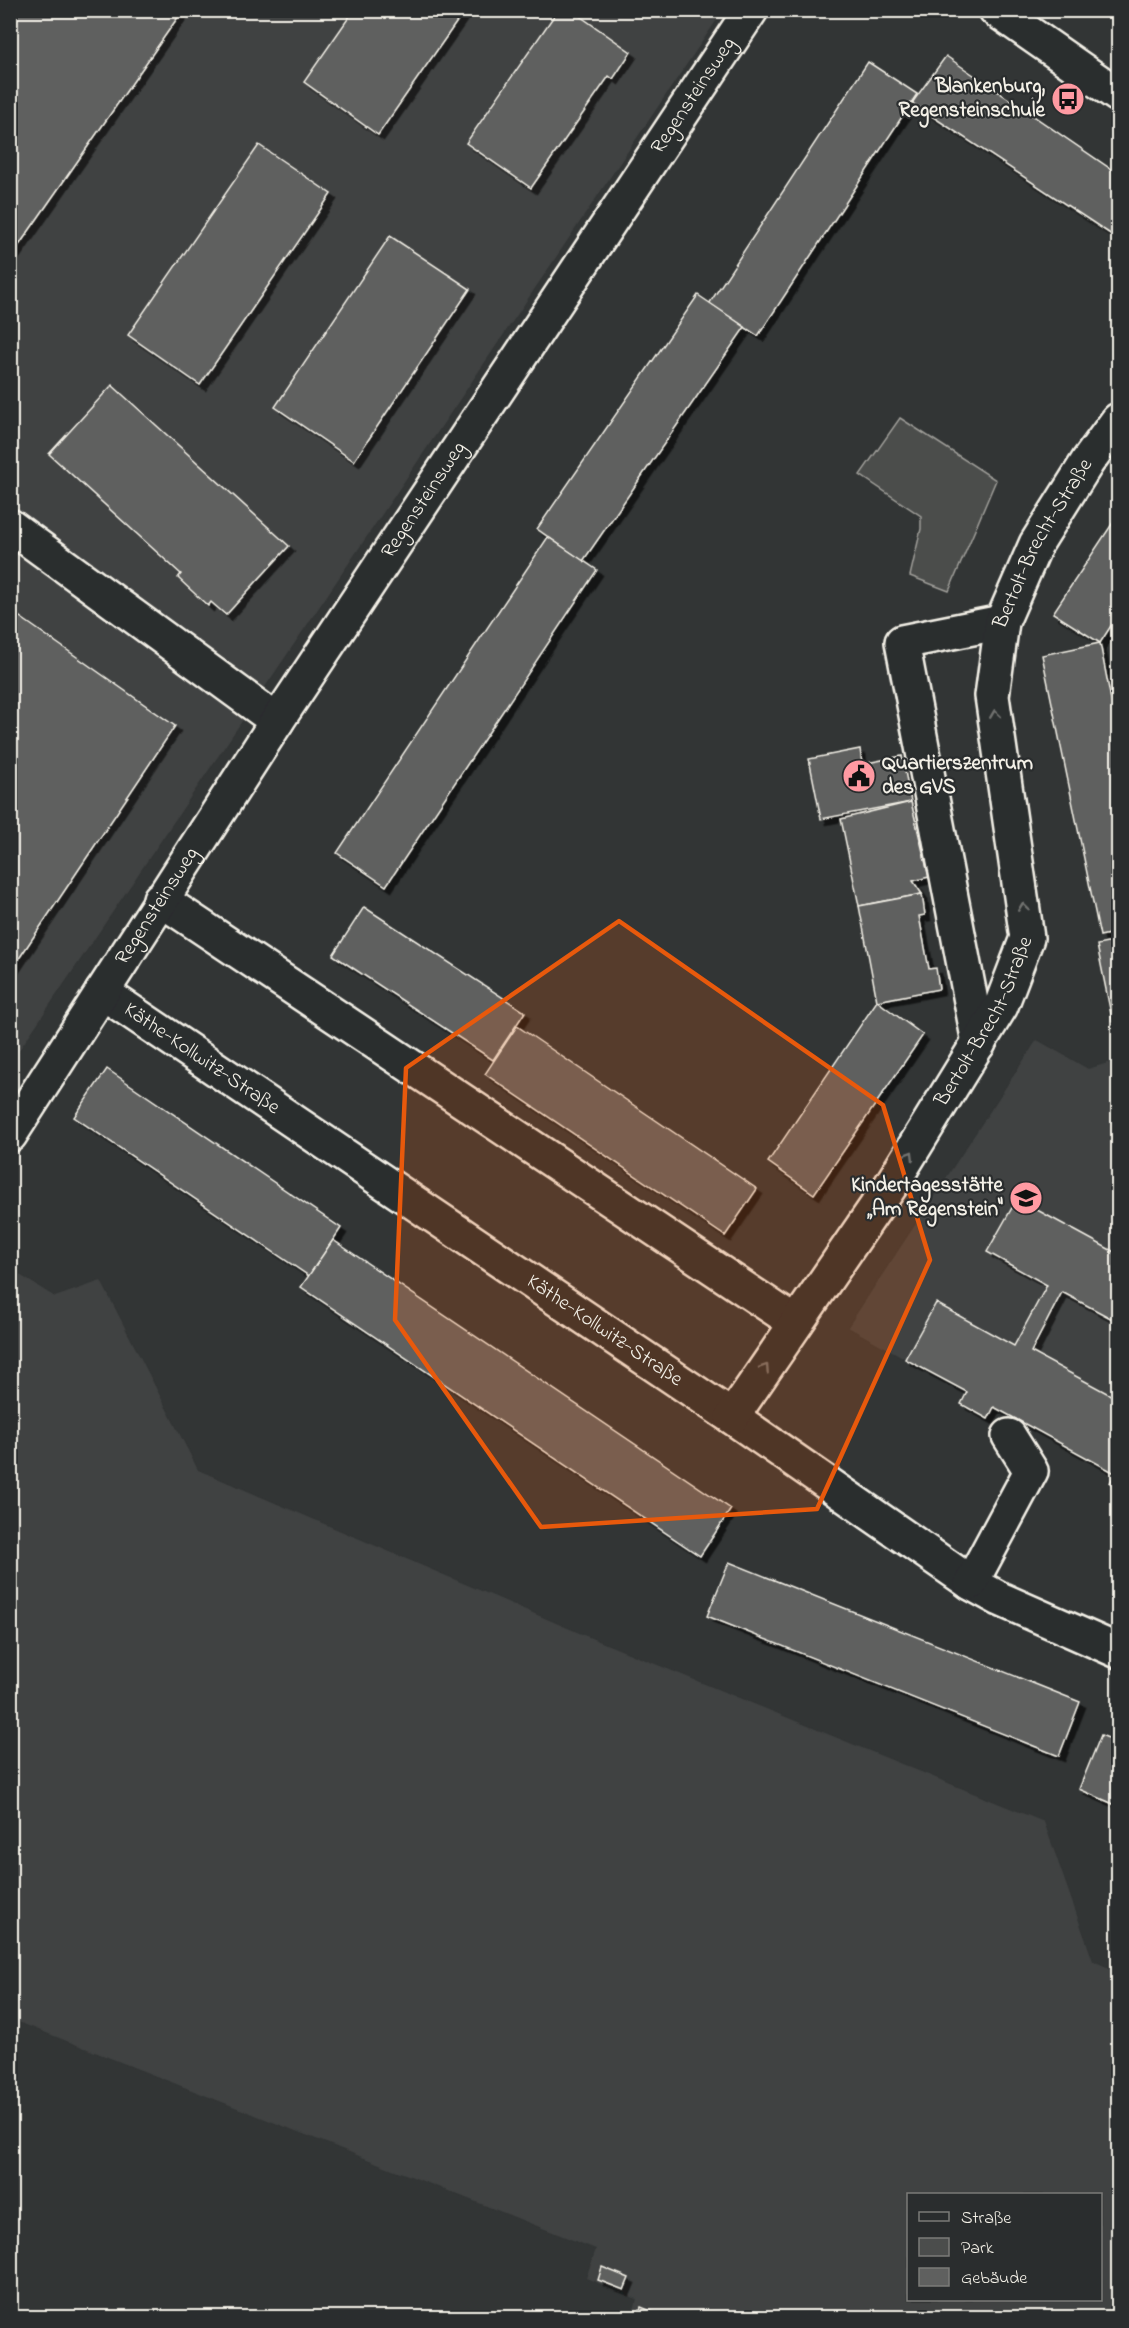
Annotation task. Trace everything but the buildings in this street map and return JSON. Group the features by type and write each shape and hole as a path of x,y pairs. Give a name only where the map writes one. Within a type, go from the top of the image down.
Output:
{"street":[{"path":"996,10 1119,95"},
{"name":"Regensteinsweg","path":"10,1135 19,1101 102,992 276,721 747,12"},
{"name":"Bertolt-Brecht-Straße","path":"732,1416 891,1185 1001,1006 1027,938 992,696 1002,622 1036,544 1088,461 1119,420"},
{"path":"10,526 276,721"},
{"path":"979,1043 902,642 1002,622"},
{"path":"160,899 796,1323"},
{"name":"Käthe-Kollwitz-Straße","path":"102,992 732,1416 971,1583 1000,1599 1119,1651"},
{"path":"971,1583 1030,1471 1009,1436"}],"highlighted area":[{"path":"619,921 883,1105 930,1260 817,1509 541,1527 395,1320 406,1068"}],"shaded area":[{"path":"707,10 718,18 11,1062 10,11"},
{"name":"Kindertagesstätte „Am Regenstein\"","path":"1037,1040 1088,1069 1118,1060 1118,1488 1110,1483 1115,1473 994,1407 988,1419 961,1404 967,1392 848,1327"},
{"path":"10,1269 55,1297 101,1281 198,1470 591,1638 1044,1822 1093,1961 1118,1972 1118,2317 632,2317 637,2299 586,2278 596,2249 11,2019"}],"green space":[{"path":"900,418 996,480 949,591 910,576 921,529 921,516 860,475"}],"place":[{"name":"Blankenburg, Regensteinschule","path":"1068,99"},
{"name":"Quartierszentrum des GVS","path":"859,776"},
{"name":"Kindertagesstätte „Am Regenstein\"","path":"1026,1198"}]}
